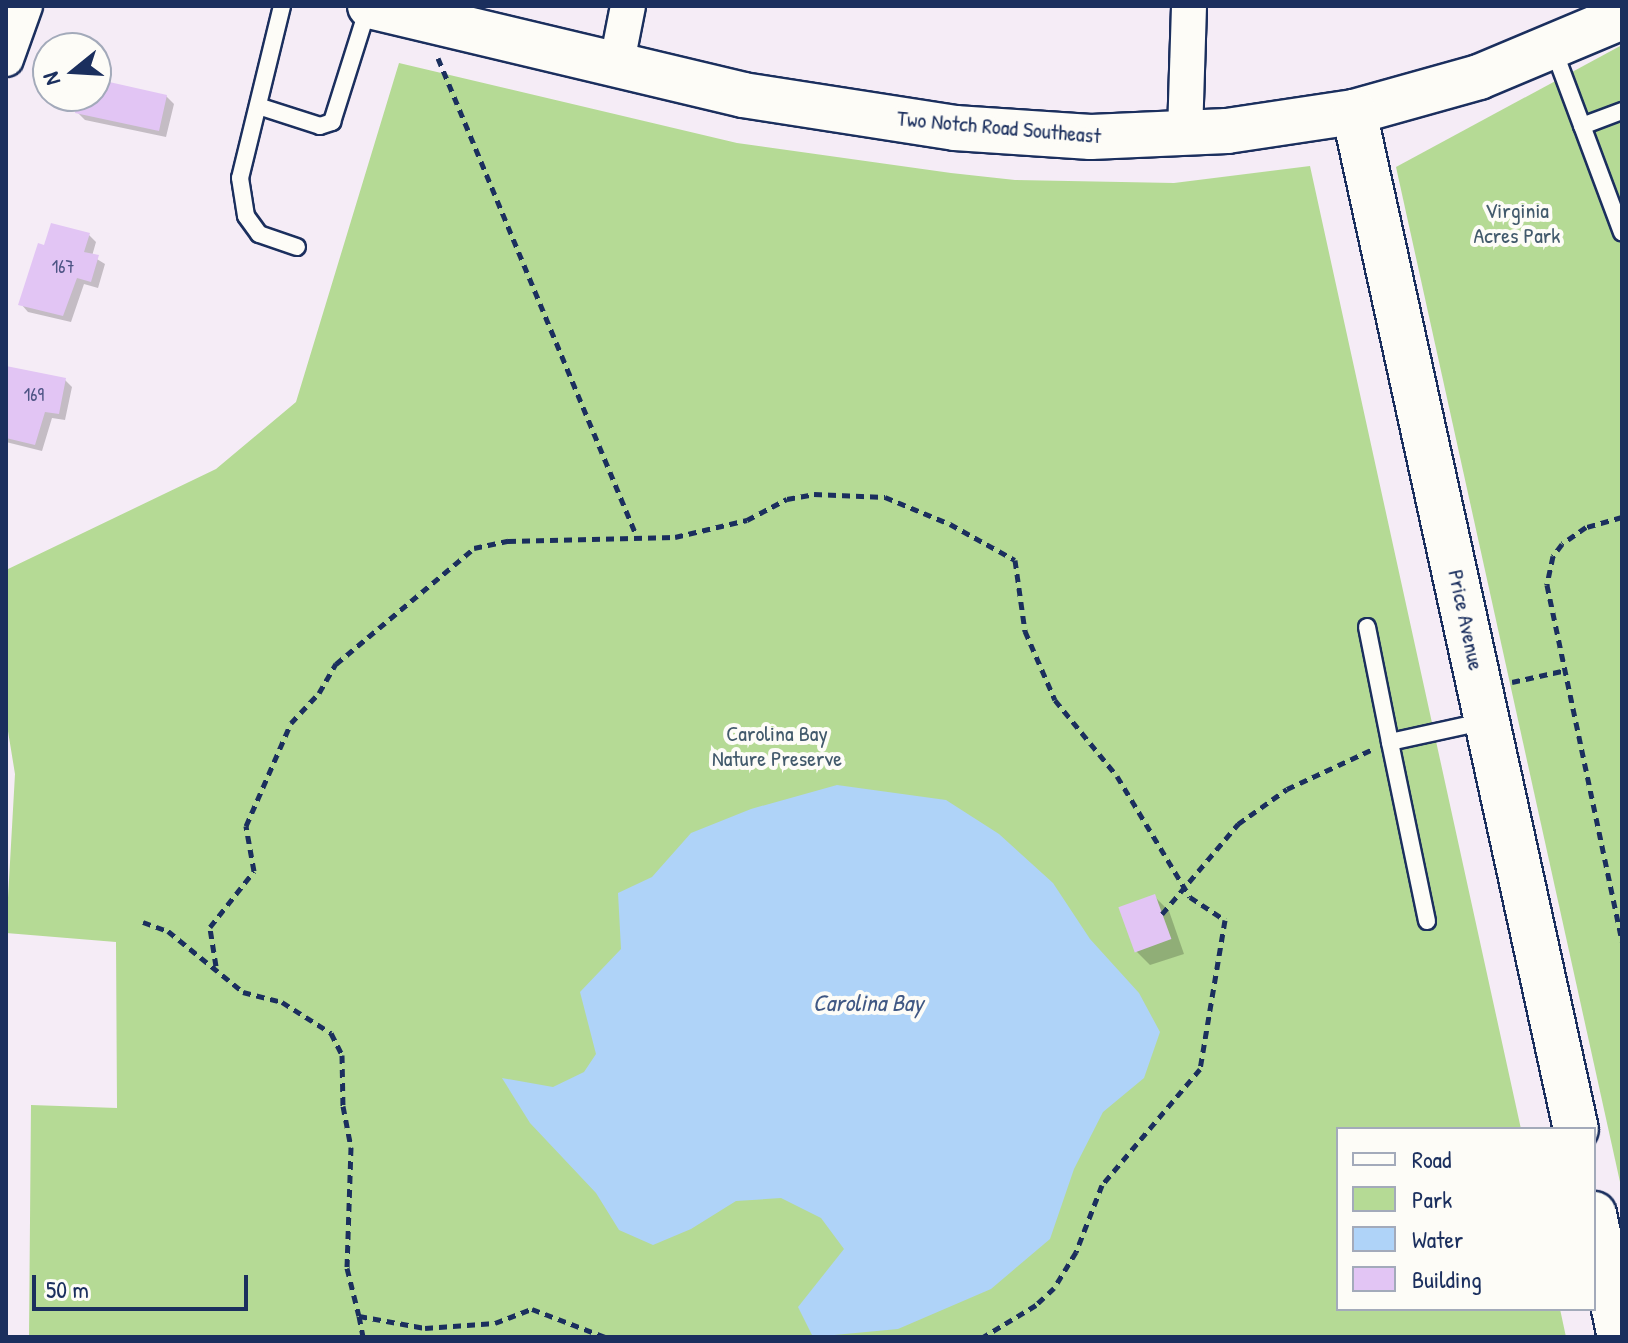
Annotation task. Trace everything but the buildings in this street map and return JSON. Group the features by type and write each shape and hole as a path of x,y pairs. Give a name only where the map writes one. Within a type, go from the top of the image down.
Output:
{"street":[{"path":"6,59 25,6"},
{"name":"Two Notch Road Southeast","path":"369,6 743,95 955,128 1091,137 1185,134 1354,112 1479,77 1553,48 1618,15"},
{"path":"616,67 628,6"},
{"path":"1185,134 1189,6"},
{"name":"Price Avenue","path":"1354,112 1576,1127"},
{"path":"1596,1223 1620,1337"}],"lane":[{"path":"282,6 240,178 242,202 259,234 297,247"},
{"path":"258,106 320,126 332,122 369,6"},
{"path":"1553,48 1622,233"},
{"path":"1582,126 1622,111"},
{"path":"1367,627 1427,921"},
{"path":"1390,742 1488,720"}],"path":[{"path":"430,21 436,52 637,537"},
{"path":"216,966 210,927 254,871 246,826 291,723 319,693 336,664 474,548 508,541 591,543 637,537 675,537 747,520 787,499 885,497 1015,560 1025,631 1055,700 1117,776 1183,886 1225,920 1200,1069 1102,1185 1076,1252 1054,1288 1036,1305 983,1337"},
{"path":"1622,517 1573,534 1553,556 1547,585 1622,941"},
{"path":"1162,914 1238,824 1287,789 1390,742"},
{"path":"143,922 168,931 216,966 243,992 282,1002 331,1033 342,1055 343,1106 351,1147 347,1268 363,1337"},
{"path":"359,1316 425,1328 495,1323 532,1309 605,1337"}],"green space":[{"name":"Virginia Acres Park","path":"1622,45 1622,1191 1396,167"},
{"name":"Carolina Bay Nature Preserve","path":"399,63 737,143 951,173 1015,180 1174,183 1310,166 1521,1127 1336,1127 1336,1311 1560,1311 1566,1337 29,1337 31,1105 117,1108 116,942 6,933 15,774 6,719 6,570 216,469 296,402"}],"water":[{"name":"Carolina Bay","path":"837,785 946,800 999,834 1053,883 1090,939 1139,993 1160,1032 1144,1078 1103,1112 1074,1169 1050,1239 991,1289 898,1329 813,1337 798,1307 844,1249 821,1218 781,1198 736,1201 691,1229 653,1245 619,1230 596,1193 530,1123 502,1078 553,1087 584,1072 596,1054 580,992 621,949 618,893 652,877 691,833 751,809"}]}
